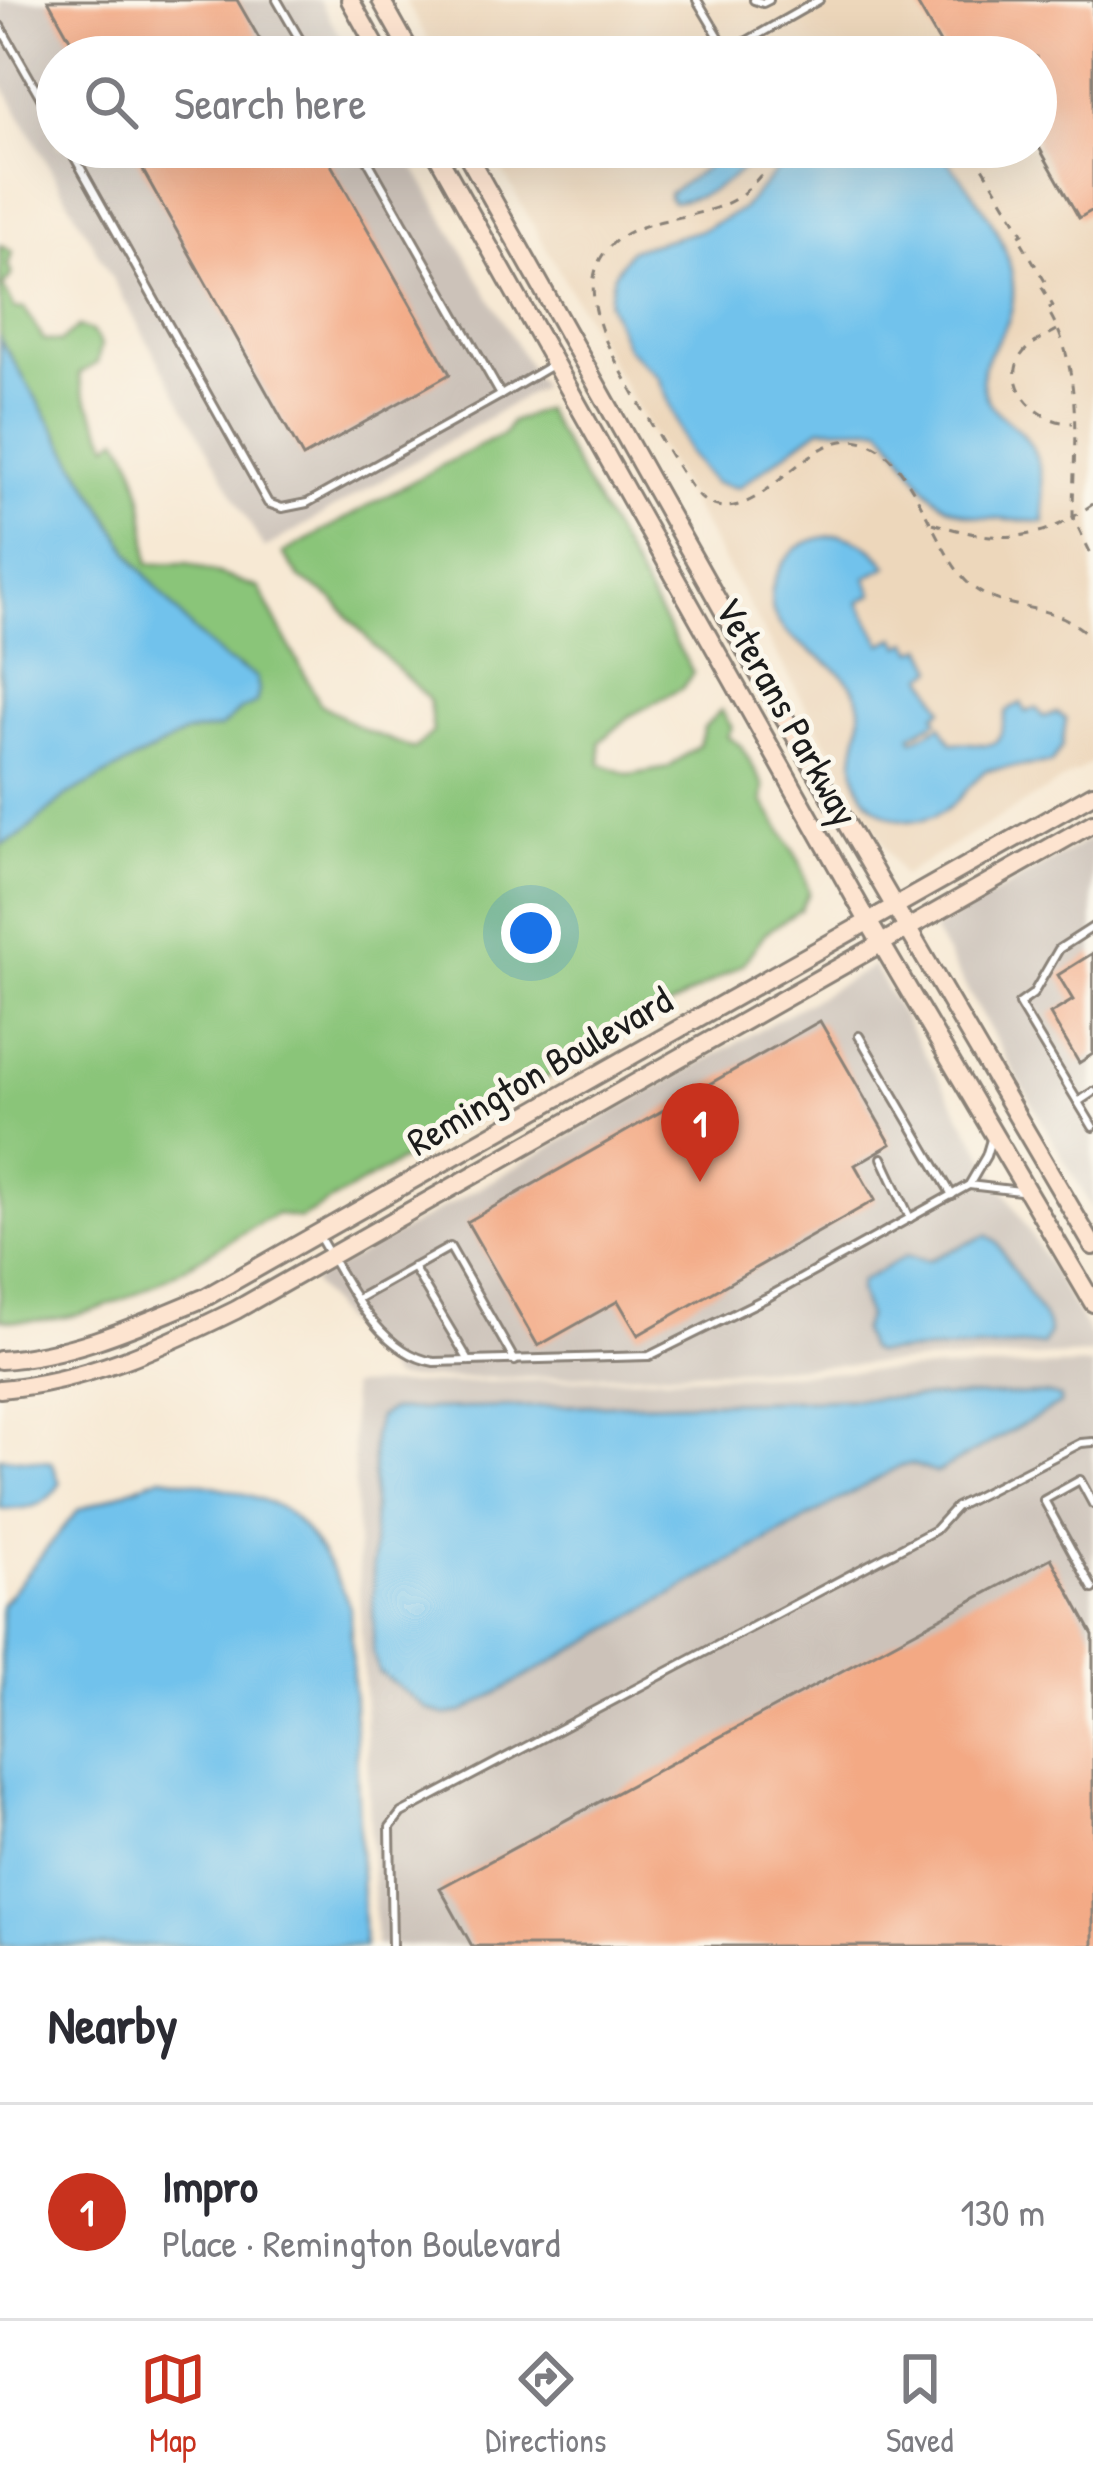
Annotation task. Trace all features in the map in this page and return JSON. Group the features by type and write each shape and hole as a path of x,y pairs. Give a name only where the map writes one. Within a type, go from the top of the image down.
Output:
{"main road":[{"path":"350,0 369,36"},
{"path":"381,0 401,36"},
{"name":"Veterans Parkway","path":"445,168 868,921 1029,1194 1087,1279 1093,1303"},
{"name":"Veterans Parkway","path":"475,168 893,907 1093,1246"},
{"name":"Remington Boulevard","path":"0,1360 118,1334 203,1298 1093,794"},
{"name":"Remington Boulevard","path":"0,1389 76,1376 153,1351 331,1256 1093,824"}],"lane":[{"path":"277,0 298,36"},
{"path":"697,0 718,36"},
{"path":"754,0 769,0"},
{"path":"756,36 819,0"},
{"path":"0,26 36,89"},
{"path":"81,168 268,503 282,508 307,503 555,364"},
{"path":"373,168 501,395"},
{"path":"1093,928 1059,949 1033,994 1019,1004 1093,1126"},
{"path":"859,1036 952,1195"},
{"path":"1078,1102 1093,1092"},
{"path":"317,1233 386,1338 412,1358 650,1356 768,1297 969,1185 986,1156 992,1132"},
{"path":"882,1158 910,1218"},
{"path":"969,1185 1003,1186 1029,1194"},
{"path":"359,1298 450,1247 514,1360"},
{"path":"413,1268 469,1361"},
{"path":"392,1946 390,1827 401,1813 935,1530 956,1507 1081,1443 1093,1442"},
{"path":"1093,1504 1080,1480 1044,1500 1093,1588"}],"path":[{"path":"765,168 740,196 710,210 632,230 604,252 592,284 604,338 678,465 703,500 713,506 736,506 826,446 855,440 882,451 932,522 965,581 991,600 1063,618 1093,637"},
{"path":"984,168 1023,233 1018,236 1046,283 1041,286 1053,306 1047,309 1067,345 1073,423 1072,517 1093,559"},
{"path":"1059,329 1026,351 1017,362 1017,376 1028,406 1057,423 1073,423"},
{"path":"932,522 968,534 1029,536 1054,529 1093,504"}],"shaded area":[{"path":"0,0 319,0 340,36 36,36 36,143 0,79"},
{"path":"405,0 1093,0 1093,762 902,876 501,168 1057,168 1057,36 426,36"},
{"path":"50,168 415,168 541,387 264,549"},
{"path":"1093,837 1093,1210 933,930"},
{"path":"873,966 1093,1340 1093,1354 561,1377 394,1379 312,1282"},
{"path":"1093,1365 1093,1946 376,1946 350,1386"}],"green space":[{"path":"0,245 12,252 8,266 12,274 3,286 15,309 24,308 44,340 60,342 78,327 92,331 101,345 97,363 79,374 109,444 119,437 134,465 145,515 148,564 187,563 259,588 320,704 366,731 414,749 433,732 429,700 333,599 300,578 283,553 504,434 511,422 544,409 693,673 682,688 630,716 600,742 601,764 630,775 668,768 699,745 704,728 721,710 732,728 727,736 741,746 764,786 763,801 800,862 809,893 800,910 765,933 743,964 300,1219 277,1214 145,1289 76,1315 39,1321 0,1319 0,845 19,837 65,796 186,733 220,728 255,703 242,668 224,659 189,627 137,564 0,339"}],"water":[{"path":"742,168 713,190 673,202 669,198 669,193 703,170"},
{"path":"779,168 952,168 994,225 1011,272 1009,318 984,366 983,385 995,410 1033,450 1042,480 1044,522 981,517 951,508 927,489 881,427 820,428 738,488 714,483 689,454 659,378 626,347 608,302 614,274 630,250 701,230 741,210"},
{"path":"0,339 137,564 190,627 224,659 256,677 259,690 256,703 220,728 186,733 66,796 19,837 0,845"},
{"path":"840,535 867,546 888,566 866,578 873,594 859,602 882,644 896,638 901,646 909,642 915,651 924,647 935,669 925,676 943,709 935,714 938,720 911,735 913,740 941,725 952,743 989,744 999,737 1006,712 1021,703 1026,712 1036,708 1043,717 1057,713 1066,719 1062,747 1051,763 986,770 952,805 924,820 896,818 871,803 856,778 854,762 861,715 858,698 833,667 784,629 774,614 771,594 779,570 797,548"},
{"path":"987,1235 997,1243 1048,1325 1043,1345 875,1353 868,1349 861,1331 867,1317 860,1282 906,1256 927,1261"},
{"path":"1060,1397 1060,1404 936,1473 911,1464 900,1466 463,1712 444,1715 427,1709 379,1672 373,1652 373,1436 378,1417 390,1410"},
{"path":"0,1457 52,1462 60,1484 34,1506 0,1509"},
{"path":"161,1477 246,1494 288,1513 315,1544 346,1597 364,1946 0,1946 2,1604 78,1510"}],"building":[{"path":"48,0 237,0 258,36 68,36"},
{"path":"915,0 1093,0 1093,210 1079,218 1051,168 1057,168 1057,36 936,36"},
{"path":"142,168 333,168 450,374 303,457"},
{"path":"1093,953 1093,1054 1079,1063 1050,1014 1073,1000 1058,975"},
{"path":"820,1021 891,1144 855,1165 875,1200 638,1335 618,1301 538,1346 467,1222"},
{"path":"1051,1558 1093,1635 1093,1946 472,1946 440,1888"}],"place":[{"name":"Impro","path":"700,1182"}]}
